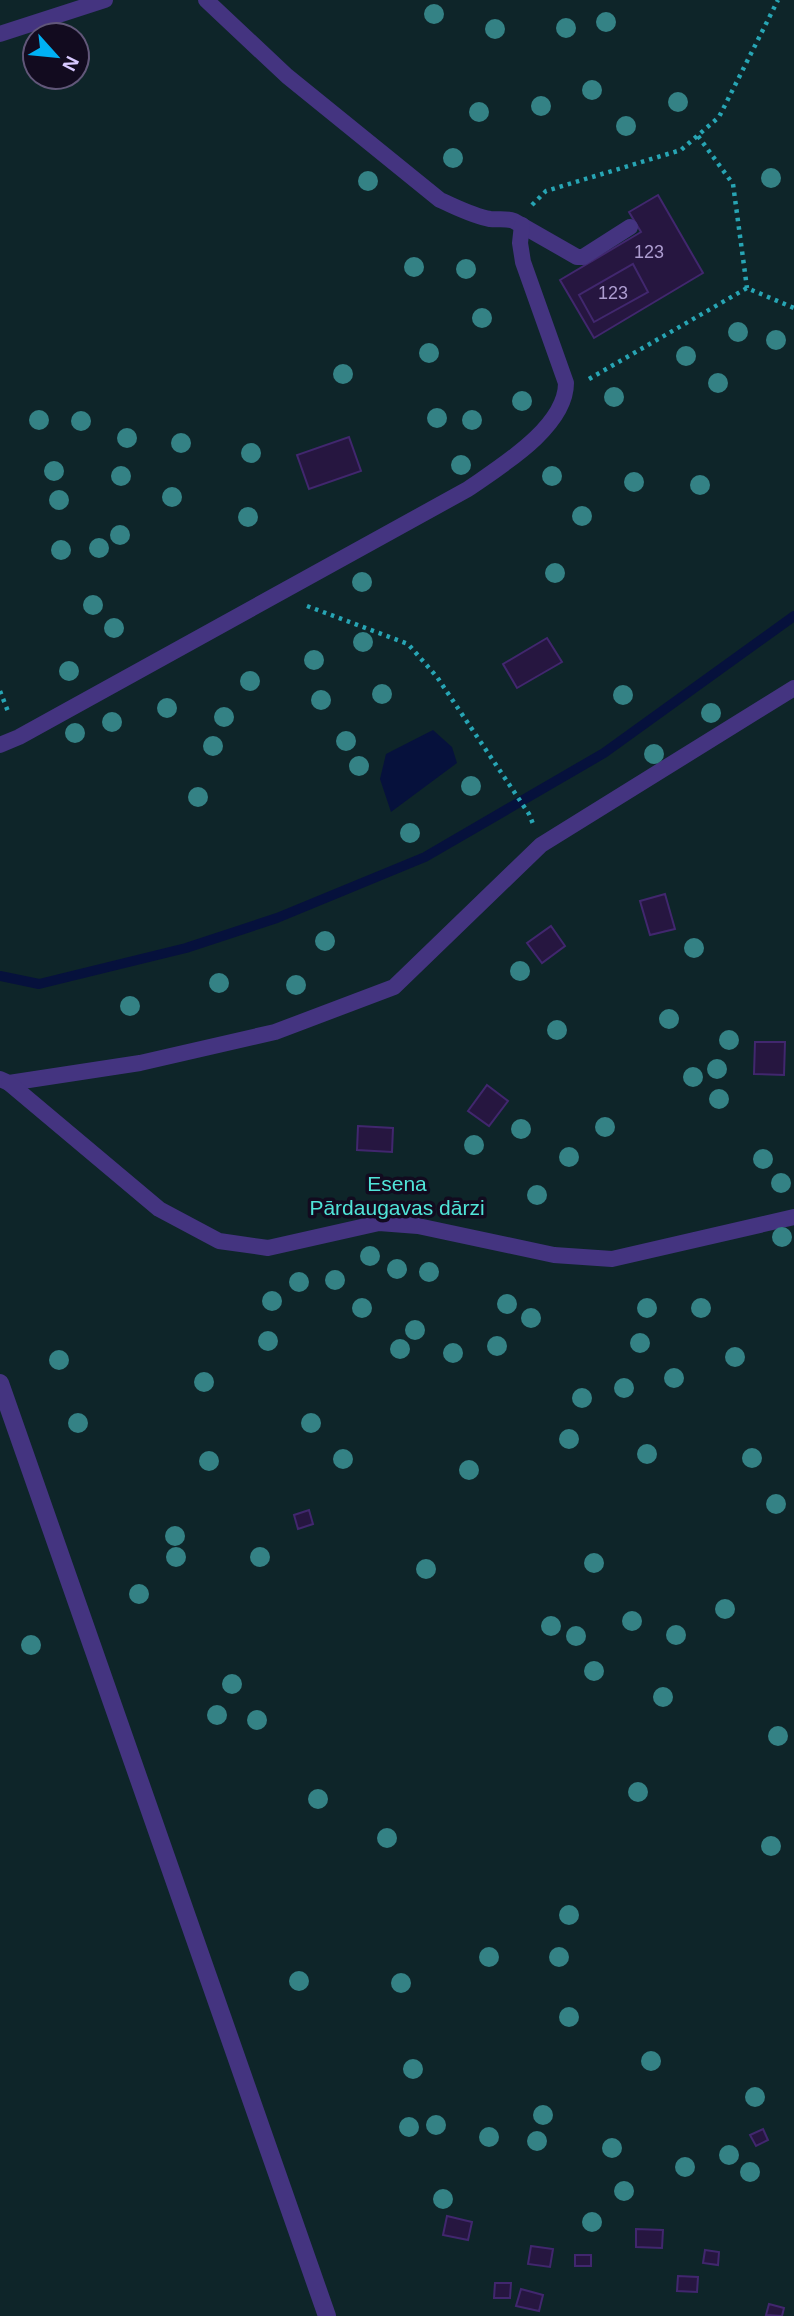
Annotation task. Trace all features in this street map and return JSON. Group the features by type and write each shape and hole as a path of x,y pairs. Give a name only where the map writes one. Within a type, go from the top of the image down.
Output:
{"street":[{"path":"0,1383 327,2316"}],"lane":[{"path":"0,34 104,0"},
{"path":"206,0 306,92 440,200 492,219 518,223 577,257 583,257 630,228"},
{"path":"0,745 468,489 529,445 564,401 566,383 523,262 518,223"},
{"path":"4,1081 140,1063 275,1032 394,987 541,845 794,688"},
{"path":"4,1081 159,1209 219,1241 268,1248 379,1223 418,1226 555,1255 612,1259 794,1217"}],"path":[{"path":"518,223 546,191 681,150 698,136 719,117 778,0"},
{"path":"698,136 733,184 747,288"},
{"path":"747,288 794,308"},
{"path":"566,383 593,379 747,288"},
{"path":"277,595 408,644 438,677 529,814"}],"green space":[{"name":"Esena Pārdaugavas dārzi","path":"0,0 794,0 794,2316 0,2316"}],"shaded area":[{"path":"433,730 452,747 457,763 391,812 380,779 386,754"}],"building":[{"path":"658,195 703,273 594,338 560,280 641,232 629,212"},
{"path":"633,264 648,292 594,322 579,295"},
{"path":"349,437 361,471 309,489 297,455"},
{"path":"547,638 562,662 517,688 503,664"},
{"path":"665,894 675,929 650,935 640,901"},
{"path":"551,926 565,946 542,963 527,943"},
{"path":"755,1042 785,1042 784,1075 754,1074"},
{"path":"487,1085 508,1101 489,1126 468,1111"},
{"path":"358,1126 393,1128 392,1152 357,1150"},
{"path":"309,1510 313,1524 298,1529 294,1515"},
{"path":"763,2129 768,2140 756,2146 750,2135"},
{"path":"447,2216 472,2222 468,2240 443,2235"},
{"path":"636,2229 663,2230 662,2248 636,2247"},
{"path":"531,2246 553,2249 550,2267 528,2264"},
{"path":"705,2250 719,2252 718,2265 703,2263"},
{"path":"575,2255 591,2255 591,2266 575,2266"},
{"path":"678,2276 698,2277 697,2292 677,2291"},
{"path":"495,2283 511,2283 510,2298 494,2298"},
{"path":"521,2289 543,2295 539,2311 516,2306"},
{"path":"769,2304 784,2308 782,2316 766,2315"}],"waterway":[{"path":"0,976 39,984 186,948 277,918 425,857 604,753 794,616"}]}
